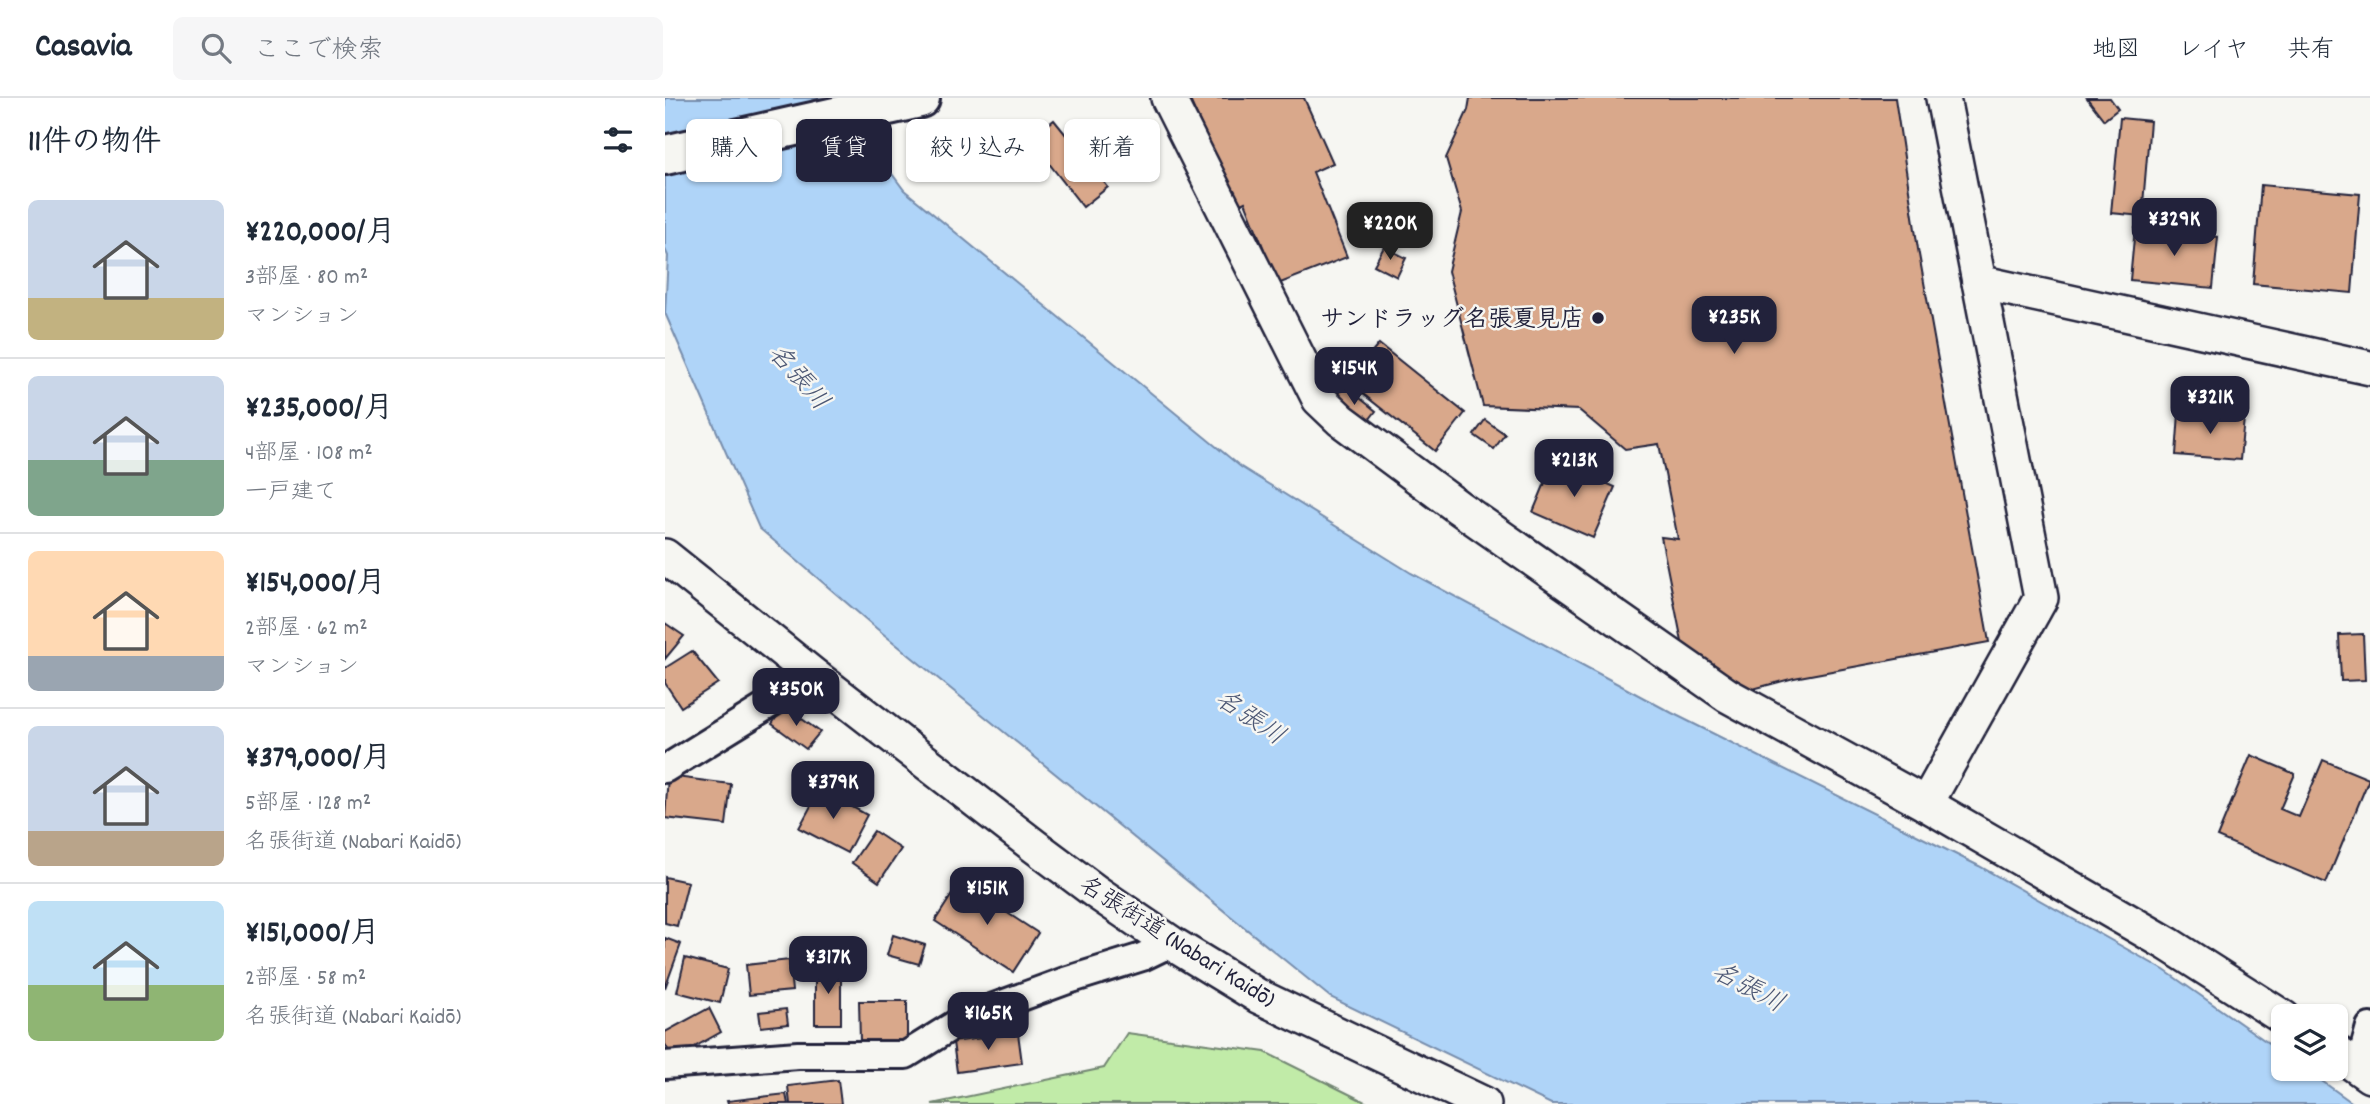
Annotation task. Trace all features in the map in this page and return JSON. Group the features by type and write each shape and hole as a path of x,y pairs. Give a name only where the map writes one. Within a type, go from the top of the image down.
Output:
{"highway":[{"path":"665,155 920,98"}],"street":[{"path":"1168,98 1319,399 1341,420 1458,507 1727,695 1926,804 2168,944 2271,1010"},
{"path":"1926,804 2041,598 1943,98"},
{"path":"1979,282 2370,368"},
{"name":"名張街道 (Nabari Kaidō)","path":"665,556 812,674 1095,892 1171,943 1258,996 1484,1104"},
{"path":"665,769 788,693 812,674"},
{"path":"665,1065 798,1055 906,1055 967,1017 1065,981 1142,957 1171,943"},
{"path":"2355,1065 2370,1027"}],"green space":[{"path":"1127,1033 1265,1052 1369,1104 932,1104 1104,1068"}],"water":[{"name":"名張川","path":"665,98 836,98 852,119 796,119 796,182 892,182 892,174 904,190 1241,467 1411,573 1672,713 1979,866 2164,970 2271,1045 2271,1081 2322,1081 2354,1104 1551,1104 1330,997 876,628 759,528 665,313 668,256 665,249"}],"building":[{"path":"1189,98 1304,98 1333,163 1313,172 1347,257 1278,284 1245,202 1237,206"},
{"path":"1470,98 1895,98 1918,249 1989,642 1794,678 1738,693 1684,652 1661,537 1678,539 1659,444 1625,449 1579,410 1483,406 1448,271 1462,212 1446,158 1468,110"},
{"path":"2087,98 2110,98 2118,109 2104,120"},
{"path":"2120,118 2150,121 2142,216 2111,213"},
{"path":"1054,120 1064,132 1064,182 1104,182 1108,187 1083,207 1050,165 1050,123"},
{"path":"2261,185 2360,194 2352,293 2253,284"},
{"path":"2135,228 2218,237 2213,288 2130,280"},
{"path":"1384,247 1406,258 1397,277 1374,265"},
{"path":"1379,344 1465,413 1435,451 1348,382"},
{"path":"1345,386 1376,411 1362,429 1331,403"},
{"path":"2179,413 2244,418 2240,460 2176,455"},
{"path":"1485,420 1505,434 1494,449 1474,435"},
{"path":"1554,461 1615,487 1593,538 1533,512"},
{"path":"665,623 684,636 665,659"},
{"path":"2363,634 2365,680 2341,681 2339,635"},
{"path":"692,651 718,683 681,707 665,683 665,668"},
{"path":"784,706 820,732 806,749 772,724"},
{"path":"2251,755 2295,774 2280,809 2299,817 2323,760 2369,779 2326,883 2217,837"},
{"path":"668,776 731,784 726,825 665,818"},
{"path":"820,789 867,815 847,853 799,828"},
{"path":"874,831 901,849 879,882 852,863"},
{"path":"665,877 688,882 677,926 665,923"},
{"path":"960,882 1038,933 1013,972 935,921"},
{"path":"893,935 925,945 919,964 887,955"},
{"path":"665,938 681,944 665,988"},
{"path":"685,958 728,969 720,1003 677,992"},
{"path":"789,960 792,991 749,995 746,965"},
{"path":"815,969 841,969 841,1024 815,1024"},
{"path":"859,1001 907,1001 907,1041 860,1041"},
{"path":"709,1008 721,1032 673,1059 665,1044 665,1032"},
{"path":"786,1009 788,1024 761,1027 759,1012"},
{"path":"1018,1033 1022,1063 957,1072 953,1042"},
{"path":"838,1080 841,1104 790,1104 788,1086"},
{"path":"786,1094 788,1104 728,1104 727,1101"}],"place":[{"name":"サンドラッグ名張夏見店","path":"1598,318"}]}
